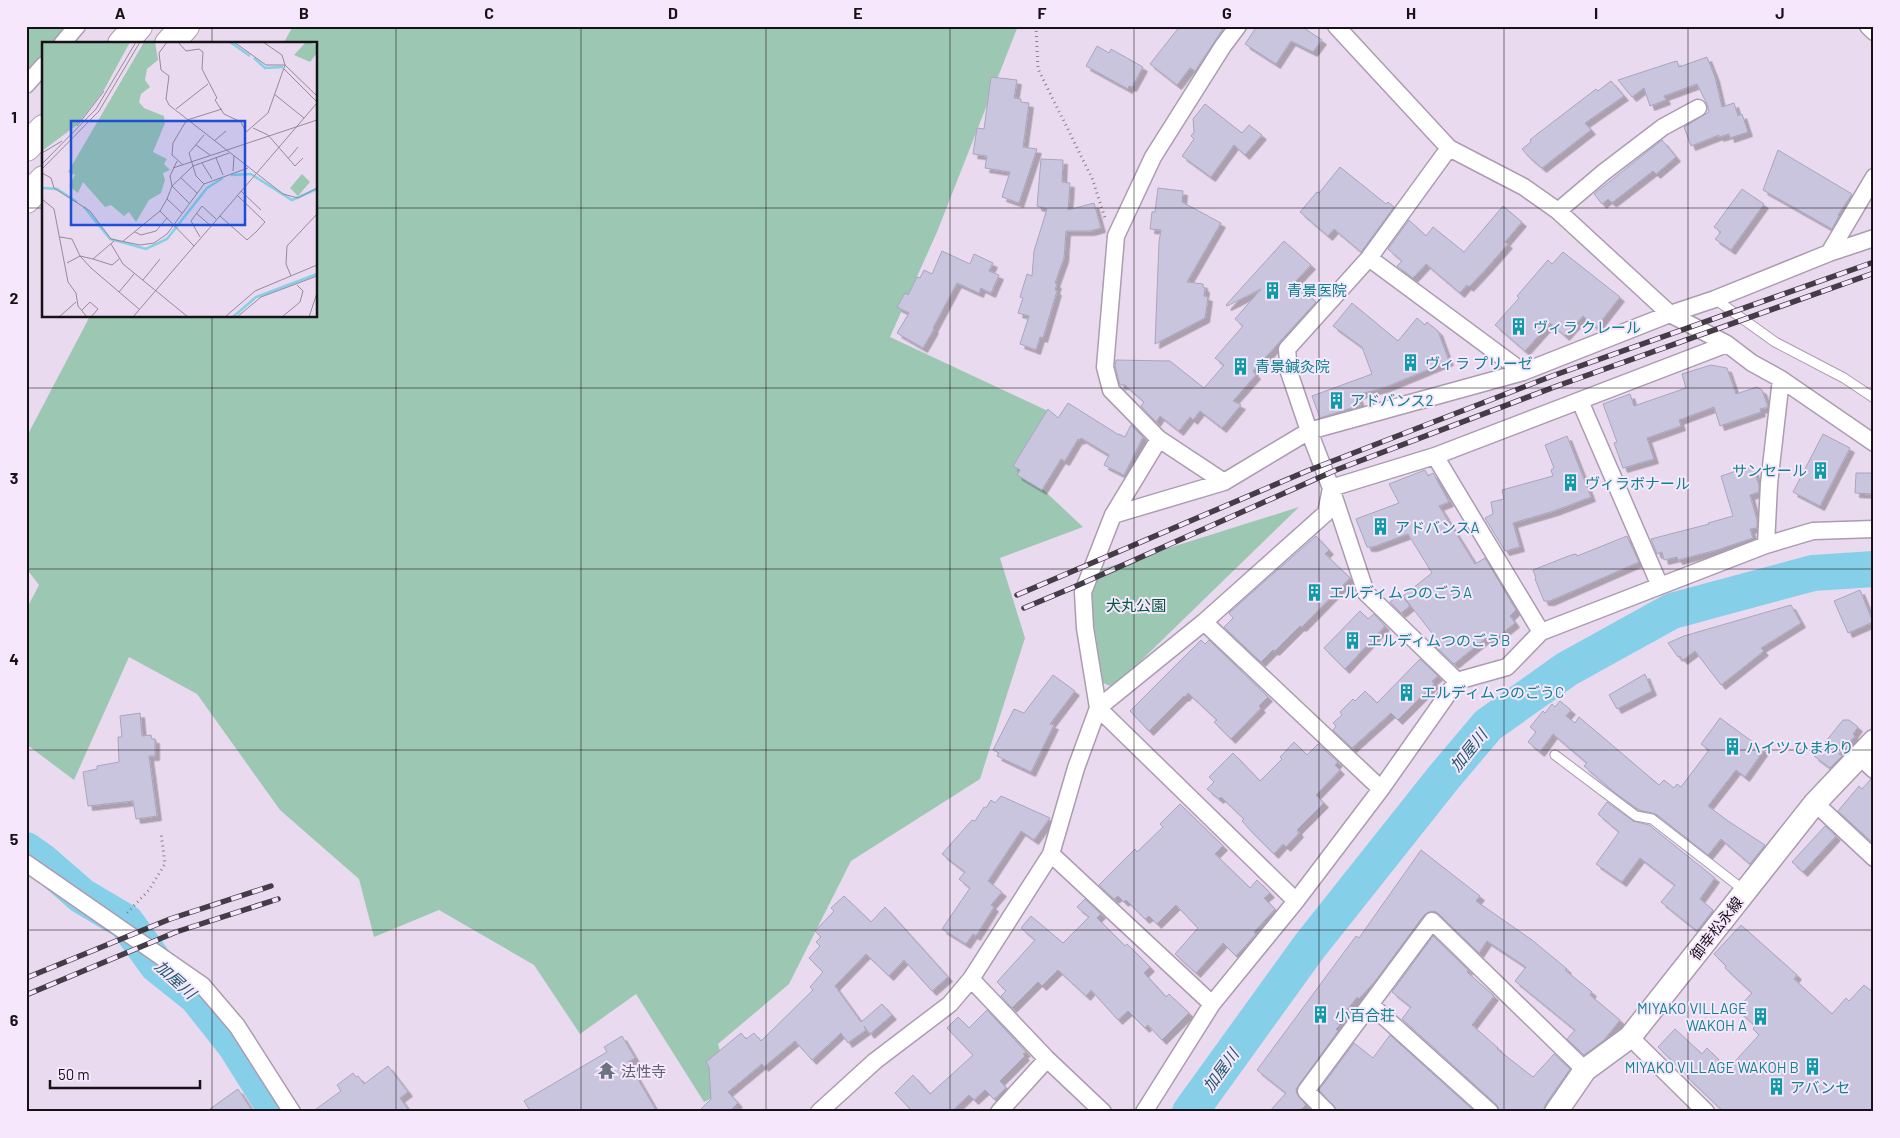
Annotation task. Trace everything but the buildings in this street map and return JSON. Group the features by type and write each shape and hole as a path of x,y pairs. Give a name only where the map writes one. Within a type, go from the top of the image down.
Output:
{"highway":[{"path":"124,42 138,26"},
{"path":"171,42 185,26"},
{"path":"26,147 42,130"},
{"path":"26,198 42,182"}],"main road":[{"name":"御幸松永線","path":"1556,1112 1585,1070 1630,1037 1815,803 1869,756"}],"street":[{"path":"66,42 77,26"},
{"path":"1224,482 1159,438 1111,390 1105,367 1116,236 1153,157 1223,46 1238,26"},
{"path":"1336,26 1449,148 1524,187 1558,211 1670,314 1727,344 1752,363 1781,380 1874,444"},
{"path":"1868,26 1874,32"},
{"path":"26,85 42,67"},
{"path":"1558,211 1604,172 1663,127 1698,108"},
{"path":"1449,148 1369,258 1287,349 1289,372 1366,593 1457,681"},
{"path":"1829,252 1874,177"},
{"path":"1113,515 1224,482 1309,431 1523,372 1670,314 1715,299 1829,252 1874,238"},
{"path":"1369,258 1523,372"},
{"path":"1331,488 1435,456 1727,344"},
{"path":"1766,545 1769,484 1781,380"},
{"path":"1580,401 1660,586"},
{"path":"819,1112 875,1061 950,1004 971,978 1051,854 1076,768 1098,708 1085,628 1083,592 1113,515 1159,438"},
{"path":"1435,456 1541,632"},
{"path":"1098,708 1204,622 1326,513 1331,488"},
{"path":"1144,1112 1212,1004 1296,901 1381,788 1457,681 1507,667 1541,632 1766,545 1813,531 1874,529"},
{"path":"1204,622 1381,788"},
{"path":"1098,708 1296,901"},
{"path":"1815,803 1874,858"},
{"path":"1051,854 1212,1004"},
{"path":"26,863 202,985 237,1026 292,1112"},
{"path":"1327,1112 1306,1091 1432,921 1585,1070"},
{"path":"971,978 1047,1059 1103,1112"},
{"path":"1370,1005 1490,1112"},
{"path":"1630,1037 1706,1112"},
{"path":"999,1112 1047,1059"}],"lane":[{"path":"1715,299 1775,342 1844,378 1874,398"},
{"path":"1555,756 1636,816 1652,819 1745,891"}],"path":[{"path":"1036,26 1038,69 1092,178 1107,224"},
{"path":"116,924 149,890 165,864 161,833"}],"green space":[{"path":"26,26 78,26 63,42 42,42 42,60 26,72"},
{"path":"293,26 1018,26 937,232 890,337 1048,411 1018,466 1083,527 1000,558 1025,638 980,779 851,861 789,984 718,1044 731,1089 704,1102 636,994 580,1034 534,965 439,910 374,937 359,879 280,810 197,694 129,657 74,780 26,744 26,610 39,585 26,568 26,438 89,318 318,318 318,42 284,42"},
{"name":"犬丸公園","path":"1299,507 1116,685 1110,686 1103,683 1091,606 1093,586 1102,569"}],"waterway":[{"name":"加屋川","path":"1190,1112 1309,947 1444,777 1488,725 1567,669 1672,611 1813,573 1874,569"},
{"name":"加屋川","path":"26,850 43,862 82,896 126,922 157,965 197,997 235,1045 279,1112"}],"railway":[{"path":"1017,595 1307,471 1552,376 1874,262"},
{"path":"1024,608 1336,470 1557,386 1874,273"},
{"path":"26,978 170,919 271,886"},
{"path":"26,995 176,932 278,899"}],"place":[{"name":"青景医院","path":"1273,290"},
{"name":"ヴィラ クレール","path":"1519,327"},
{"name":"ヴィラ プリーゼ","path":"1411,363"},
{"name":"青景鍼灸院","path":"1241,366"},
{"name":"アドバンス2","path":"1336,400"},
{"name":"サンセール","path":"1821,470"},
{"name":"ヴィラボナール","path":"1571,483"},
{"name":"アドバンスA","path":"1381,527"},
{"name":"エルディムつのごうA","path":"1315,592"},
{"name":"エルディムつのごうB","path":"1353,640"},
{"name":"エルディムつのごうC","path":"1407,692"},
{"name":"ハイツ ひまわり","path":"1732,747"},
{"name":"小百合荘","path":"1321,1015"},
{"name":"MIYAKO VILLAGE WAKOH A","path":"1761,1017"},
{"name":"MIYAKO VILLAGE WAKOH B","path":"1813,1067"},
{"name":"法性寺","path":"607,1071"},
{"name":"アバンセ","path":"1776,1087"}]}
